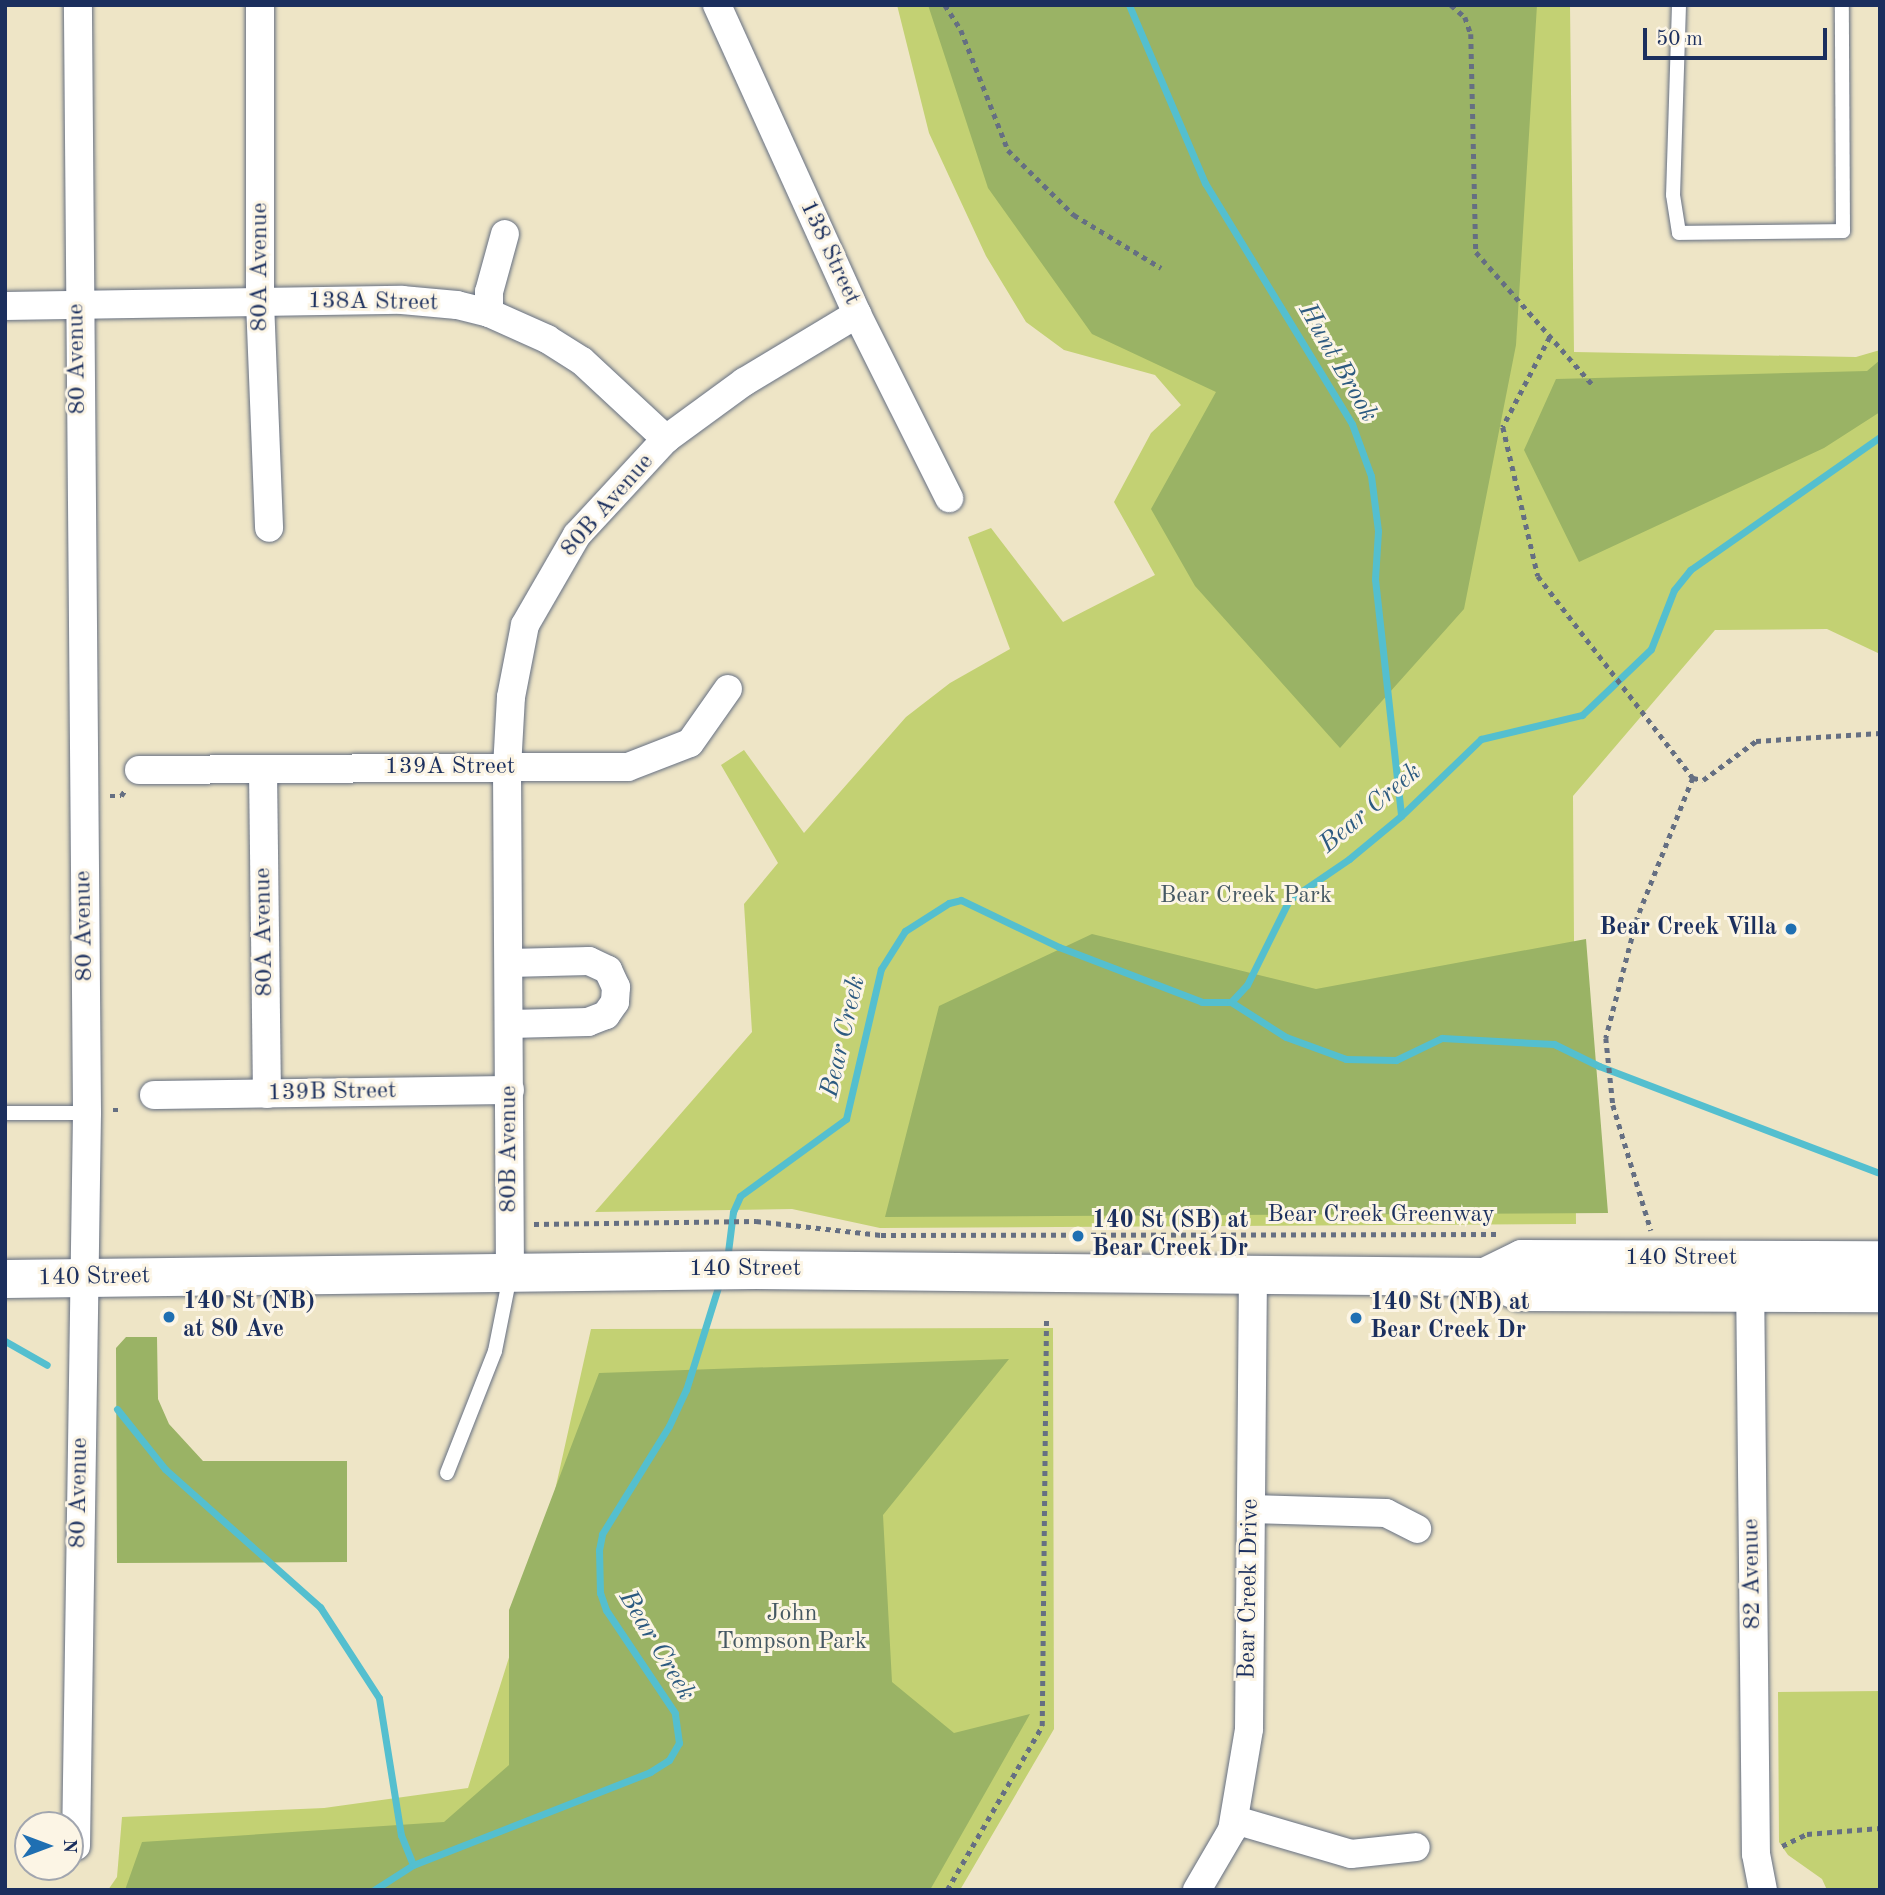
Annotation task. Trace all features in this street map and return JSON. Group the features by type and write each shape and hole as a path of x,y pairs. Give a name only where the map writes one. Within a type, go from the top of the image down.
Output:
{"main road":[{"name":"140 Street","path":"5,1279 756,1270 1253,1278 1485,1277 1520,1292 1750,1276 1880,1260"},
{"name":"140 Street","path":"1750,1276 1880,1293"}],"street":[{"name":"80 Avenue","path":"76,1811 83,1278 100,1111 77,305 78,5"},
{"name":"80A Avenue","path":"260,5 260,302 269,528"},
{"name":"138 Street","path":"717,5 857,314 949,498"},
{"path":"489,313 489,292 505,234"},
{"name":"138A Street","path":"5,306 402,300 489,313 547,339 582,361 666,439"},
{"name":"80B Avenue","path":"510,1275 507,768 516,659 537,597 577,535 666,439 744,382 857,314"},
{"name":"139A Street","path":"130,780 263,769 628,767 690,743 728,689"},
{"name":"80A Avenue","path":"263,769 267,1094"},
{"path":"509,962 589,961 608,970 616,987 615,1002 606,1015 587,1022 510,1024"},
{"name":"139B Street","path":"154,1095 510,1090"},
{"name":"82 Avenue","path":"1750,1276 1756,1854 1763,1890"},
{"name":"Bear Creek Drive","path":"1197,1890 1235,1820 1249,1729 1253,1278"},
{"path":"1251,1509 1386,1513 1417,1529"},
{"path":"1235,1820 1351,1854 1416,1847"}],"lane":[{"path":"1679,5 1673,195 1679,233 1843,231 1842,5"},
{"path":"5,1113 100,1111"},
{"path":"447,1473 495,1351 510,1275"}],"path":[{"path":"945,5 961,30 1008,150 1074,215 1161,268"},
{"path":"1451,5 1465,18 1471,34 1476,252 1593,385"},
{"path":"1550,337 1503,427 1538,576 1693,778 1703,780 1756,741 1880,733"},
{"path":"1651,1230 1614,1105 1606,1038 1637,919 1693,778"},
{"path":"110,796 121,796 130,780"},
{"path":"100,1111 121,1110"},
{"name":"Bear Creek Greenway","path":"542,1224 756,1221 881,1235 1512,1233"},
{"path":"1637,1230 1665,1230"},
{"path":"947,1890 1042,1727 1046,1318"},
{"path":"1779,1848 1807,1834 1880,1828"}],"green space":[{"name":"Bear Creek Park","path":"897,5 1570,5 1574,352 1856,357 1880,350 1880,654 1827,629 1715,630 1573,796 1576,1224 880,1228 792,1209 595,1212 752,1032 744,904 778,863 721,765 744,750 804,833 906,717 950,683 1010,649 968,537 991,528 1063,622 1155,575 1114,502 1151,433 1181,405 1155,375 1064,350 1026,322 986,256 929,133"},
{"path":"928,5 1537,5 1516,345 1464,609 1340,748 1195,586 1151,509 1216,392 1092,334 988,188"},
{"path":"1880,360 1880,412 1824,448 1579,562 1524,450 1556,379 1867,371"},
{"path":"1092,934 1316,989 1586,939 1608,1213 885,1217 939,1006"},
{"name":"John Tompson Park","path":"1053,1328 1054,1729 960,1890 108,1890 117,1877 122,1817 324,1808 468,1788 539,1562 591,1329"},
{"path":"126,1337 157,1337 158,1399 169,1424 203,1461 347,1461 347,1562 117,1563 116,1348"},
{"name":"John Tompson Park","path":"1009,1359 883,1515 892,1682 954,1733 1030,1714 930,1890 125,1890 142,1842 444,1822 509,1765 509,1610 599,1373"},
{"path":"1880,1691 1880,1890 1827,1890 1822,1879 1788,1855 1779,1842 1778,1692"}],"waterway":[{"name":"Hunt Brook","path":"1129,5 1205,183 1352,424 1371,476 1378,531 1375,579 1401,816"},
{"name":"Bear Creek","path":"727,1260 733,1212 740,1196 846,1119 881,969 905,931 949,903 961,900 1059,947 1202,1002 1231,1002 1247,985 1289,900 1349,859 1401,816 1481,739 1582,715 1651,649 1674,590 1690,570 1880,437"},
{"path":"1231,1002 1286,1037 1346,1059 1396,1060 1442,1038 1554,1044 1599,1066 1877,1172"},
{"name":"Bear Creek","path":"374,1890 413,1865 650,1772 669,1760 679,1743 675,1713 606,1610 600,1593 599,1550 602,1534 669,1426 686,1390 720,1281"},
{"path":"5,1341 47,1365"},
{"path":"117,1409 165,1469 320,1607 379,1698 401,1835 413,1865"}],"place":[{"name":"Bear Creek Villa","path":"1791,929"},
{"name":"140 St (SB) at Bear Creek Dr","path":"1078,1236"},
{"name":"140 St (NB) at 80 Ave","path":"169,1317"},
{"name":"140 St (NB) at Bear Creek Dr","path":"1356,1318"}]}
